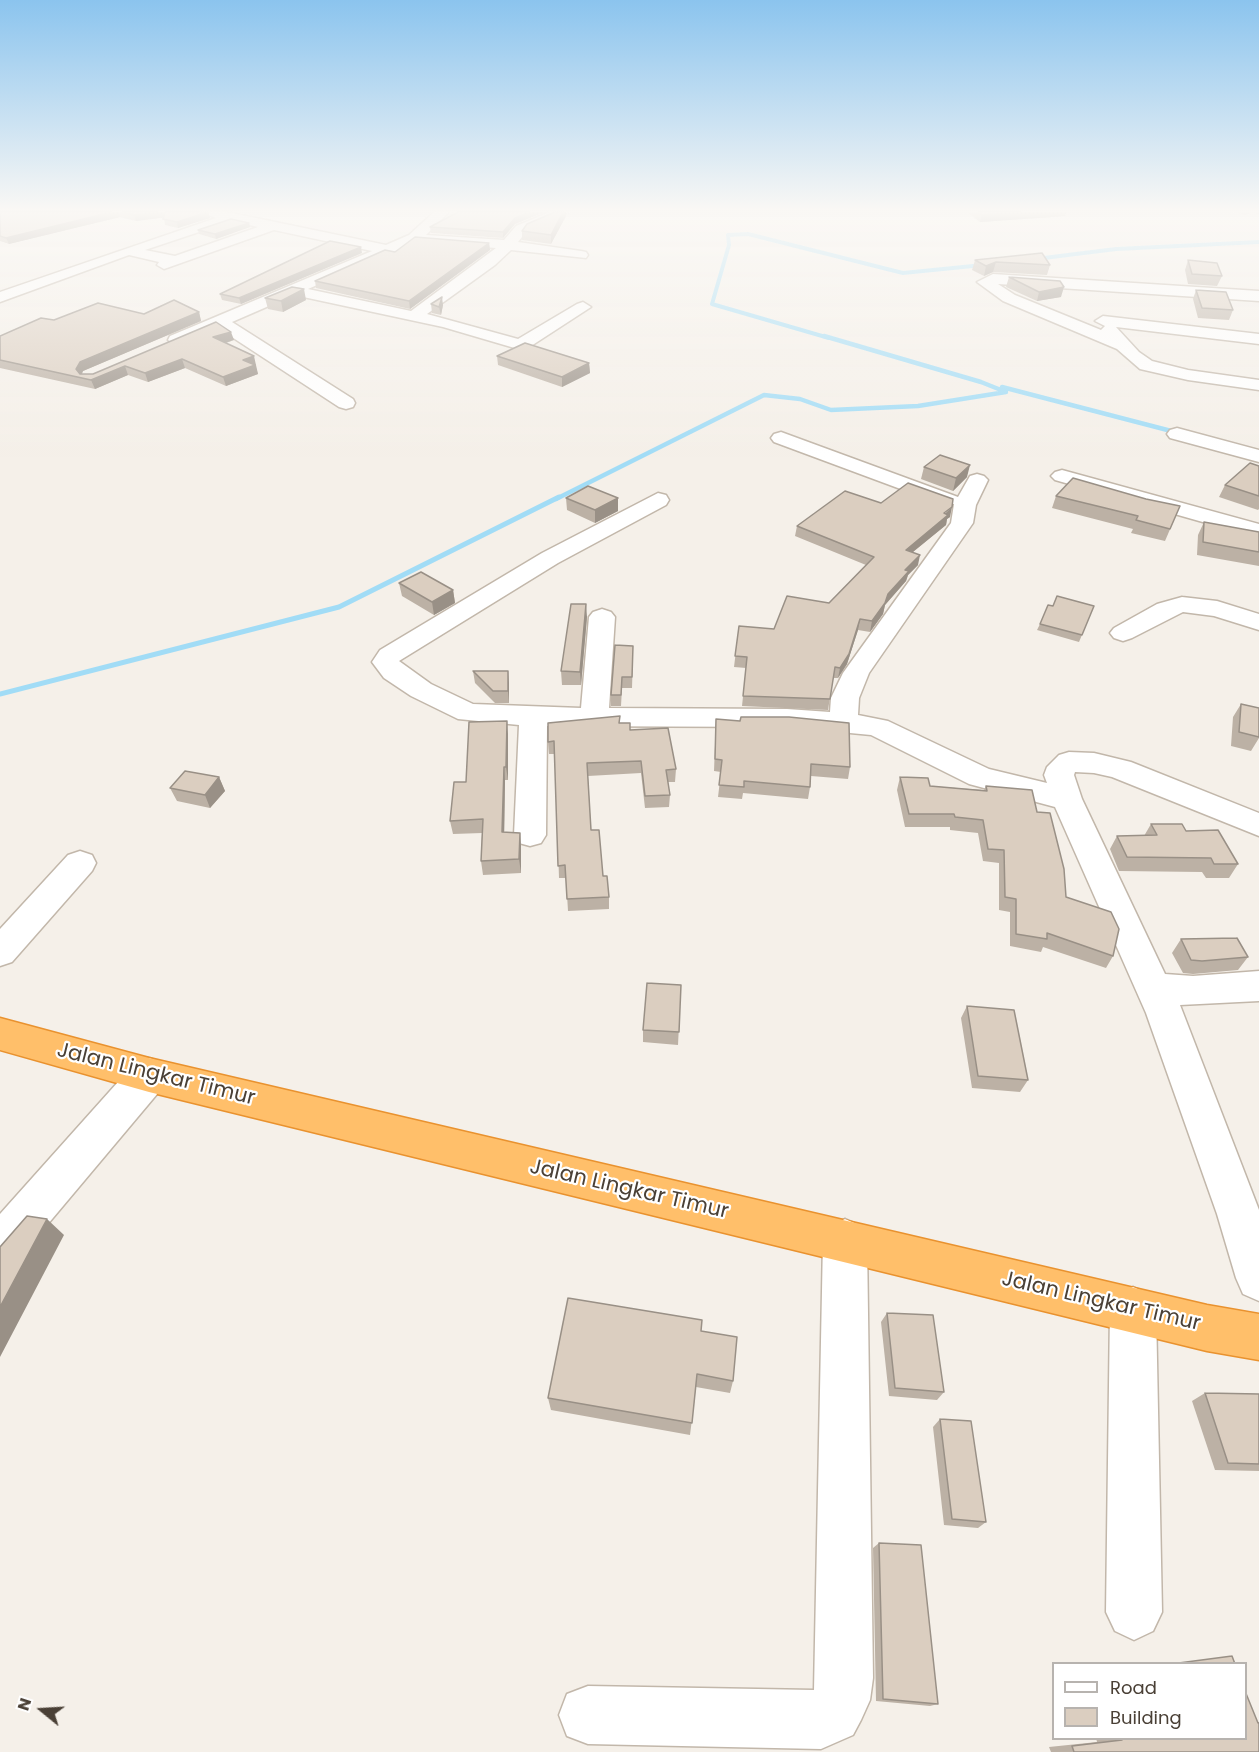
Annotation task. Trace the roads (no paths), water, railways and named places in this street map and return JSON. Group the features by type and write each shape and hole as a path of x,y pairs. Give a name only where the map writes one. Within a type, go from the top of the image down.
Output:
{"highway":[{"name":"Jalan Lingkar Timur","path":"0,1034 149,1075 1133,1310 1259,1337"}],"street":[{"path":"158,348 282,294"},
{"path":"309,294 414,316 521,344 583,306"},
{"path":"414,316 445,294"},
{"path":"1003,294 1122,345"},
{"path":"1080,294 1093,296 1105,294"},
{"path":"1230,294 1259,296"},
{"path":"1093,296 1103,321 1122,345 1139,361 1161,370 1250,384 1234,336"},
{"path":"219,321 346,403"},
{"path":"1103,321 1259,339"},
{"path":"1177,434 1259,456"},
{"path":"781,438 965,505"},
{"path":"1062,476 1259,531"},
{"path":"844,722 845,698 856,673 962,523 965,505 977,480"},
{"path":"658,500 550,558 389,656 386,662 394,672 468,713 533,717 787,718 844,722 878,727 980,777 1067,799"},
{"path":"1123,633 1166,609 1182,604 1207,607 1259,622"},
{"path":"594,717 602,617"},
{"path":"530,835 533,717"},
{"path":"1259,825 1120,769 1094,763 1070,762 1062,768 1059,775 1067,799 1154,988 1239,1214 1259,1278"},
{"path":"0,952 80,863"},
{"path":"1154,988 1193,991 1259,986"},
{"path":"0,1247 149,1075"},
{"path":"588,1715 821,1720 832,1714 841,1700 844,1678 845,1241"},
{"path":"1133,1310 1134,1612"}],"waterway":[{"path":"715,294 712,304 829,338"},
{"path":"556,499 764,395 800,399 831,410 918,406 1006,392 981,382 824,336"},
{"path":"1002,387 1179,433"},
{"path":"0,694 339,607 559,497"}]}
